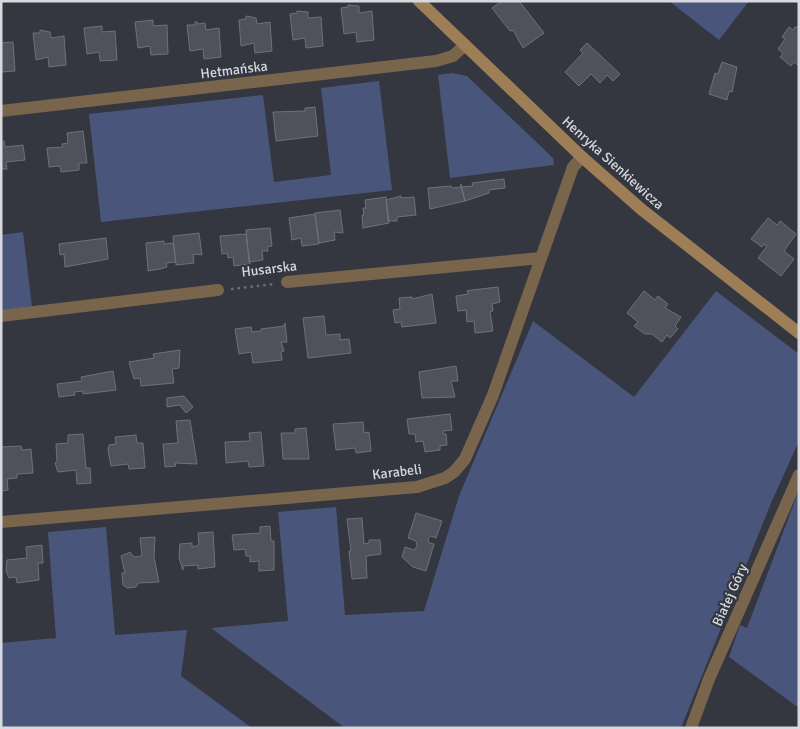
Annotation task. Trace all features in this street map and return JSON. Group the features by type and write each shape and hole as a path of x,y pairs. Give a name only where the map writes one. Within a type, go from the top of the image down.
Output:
{"street":[{"name":"Henryka Sienkiewicza","path":"419,1 582,157 641,209 799,333"},
{"name":"Hetmańska","path":"1,112 436,61 453,56 465,45"},
{"name":"Karabeli","path":"1,522 417,487 445,478 454,472 466,459 485,413 573,167 582,157"},
{"name":"Husarska","path":"287,282 541,258"},
{"path":"1,316 218,290"},
{"name":"Białej Góry","path":"691,728 709,680 799,475"}],"path":[{"name":"Husarska","path":"218,290 287,282"}],"shaded area":[{"path":"669,1 749,1 719,40"},
{"path":"452,73 467,76 553,158 554,165 450,178 438,75"},
{"path":"379,81 392,190 101,222 89,114 263,95 274,182 331,175 321,88"},
{"path":"23,232 32,307 1,311 1,235"},
{"path":"716,291 799,354 799,441 771,503 681,728 345,728 211,628 288,621 278,512 336,507 345,615 424,611 459,496 533,321 634,397"},
{"path":"799,490 799,708 729,657 740,625 747,628"},
{"path":"106,527 115,635 187,630 181,676 252,728 1,728 1,643 56,638 48,532"}],"building":[{"path":"502,1 519,1 544,33 523,48 513,30 510,31 492,8"},
{"path":"348,5 359,6 359,13 372,11 374,40 357,42 356,32 344,34 341,8 348,7"},
{"path":"297,11 308,12 308,18 321,17 323,46 306,48 305,38 293,40 290,14 297,13"},
{"path":"246,16 256,18 257,24 270,22 272,51 255,53 254,43 241,46 239,20 246,19"},
{"path":"153,20 153,26 167,25 168,54 151,55 150,46 138,48 135,22"},
{"path":"195,22 198,24 205,23 206,30 219,28 221,57 204,59 203,49 190,51 187,25 195,25"},
{"path":"102,26 102,32 115,31 117,60 100,61 99,52 87,54 84,28"},
{"path":"789,27 793,30 795,27 799,27 799,66 794,62 791,66 780,57 783,53 778,49 785,39 782,37"},
{"path":"40,30 50,32 51,38 64,36 66,65 49,67 48,57 36,60 33,33 40,33"},
{"path":"13,42 15,71 1,72 1,43"},
{"path":"587,43 620,74 613,81 607,75 600,83 591,74 579,86 565,72 583,53 580,50"},
{"path":"722,62 737,67 732,92 729,91 727,100 709,94 715,73 718,74"},
{"path":"315,107 318,136 276,141 273,112 305,111 305,108"},
{"path":"83,131 87,163 79,163 79,170 61,172 60,166 49,167 47,148 63,147 62,144 68,143 67,133"},
{"path":"1,141 4,141 5,147 23,145 25,160 6,162 7,169 1,169"},
{"path":"504,179 505,188 489,190 489,193 465,201 461,187 473,186 472,183"},
{"path":"461,184 465,201 430,209 428,188 461,187"},
{"path":"401,196 401,198 414,197 416,215 397,217 397,221 388,221 386,200"},
{"path":"386,197 389,223 363,228 362,215 364,215 363,208 366,208 365,200"},
{"path":"340,210 343,233 334,232 335,240 319,243 315,213"},
{"path":"315,214 319,244 302,246 301,238 292,240 289,218"},
{"path":"768,218 777,225 780,221 796,234 784,251 794,259 781,276 758,258 767,246 764,244 762,247 751,239"},
{"path":"270,228 272,246 267,247 268,251 262,251 263,260 249,262 246,230"},
{"path":"199,233 202,255 193,254 194,263 176,265 173,236"},
{"path":"246,234 250,264 234,266 233,257 228,258 227,253 222,254 220,236"},
{"path":"106,238 108,259 65,267 64,254 60,255 59,244"},
{"path":"164,241 164,244 173,243 176,262 166,263 167,267 148,271 146,243"},
{"path":"498,287 500,302 492,304 493,311 490,312 493,331 475,333 474,321 467,322 466,310 458,311 456,296 468,294 467,291"},
{"path":"644,291 655,300 658,296 668,304 665,308 681,317 675,326 678,329 670,338 667,335 662,342 652,334 645,334 634,326 638,322 627,313"},
{"path":"432,294 436,323 402,327 401,322 395,323 393,310 400,309 399,298 412,297 412,299"},
{"path":"324,316 326,335 340,334 340,340 349,339 351,353 308,358 303,318"},
{"path":"285,323 287,342 281,342 284,351 281,352 282,360 253,363 251,352 239,354 235,329 251,327 252,332 261,331 261,329 284,326"},
{"path":"180,350 179,368 172,369 174,383 141,386 140,378 134,379 129,362 154,358 153,354"},
{"path":"456,366 458,381 451,381 455,397 422,398 419,372"},
{"path":"113,371 116,390 83,394 83,391 74,392 75,395 59,397 57,384 82,381 81,377"},
{"path":"184,396 193,407 186,413 180,405 167,407 167,398"},
{"path":"450,414 452,430 443,431 443,434 446,434 447,445 440,446 440,450 425,452 423,441 416,442 415,434 409,434 407,419"},
{"path":"190,420 197,464 175,463 176,466 165,467 163,444 178,443 176,421"},
{"path":"363,422 364,433 369,432 371,451 356,453 355,448 336,450 333,424"},
{"path":"306,428 309,459 283,459 281,433 295,433 295,429"},
{"path":"261,432 264,466 249,467 248,461 226,463 225,442 250,441 249,433"},
{"path":"83,434 86,468 90,468 91,483 77,484 76,470 58,472 55,463 57,461 56,444 68,443 68,435"},
{"path":"136,435 137,443 143,443 145,468 129,469 128,464 111,466 108,450 109,445 116,444 115,437"},
{"path":"21,446 22,450 31,449 33,473 17,474 17,478 7,479 8,490 1,491 1,447"},
{"path":"416,513 442,521 436,538 431,536 428,539 429,543 434,544 426,571 413,567 402,557 405,547 414,550 417,546 416,541 408,538"},
{"path":"362,518 364,544 369,543 369,540 380,540 381,554 366,556 367,578 352,579 347,519"},
{"path":"270,526 271,541 274,541 274,570 259,571 259,561 250,562 250,556 246,556 245,549 234,550 232,535 260,533 260,527"},
{"path":"213,532 215,567 198,569 198,565 183,566 183,570 179,558 180,544 192,543 192,547 197,546 199,544 198,533"},
{"path":"155,537 154,557 159,582 138,583 136,587 127,588 123,585 122,573 125,573 121,556 130,552 134,557 142,556 140,538"},
{"path":"42,545 43,563 38,563 39,580 17,583 16,577 9,578 6,571 7,560 27,558 26,547"}]}
